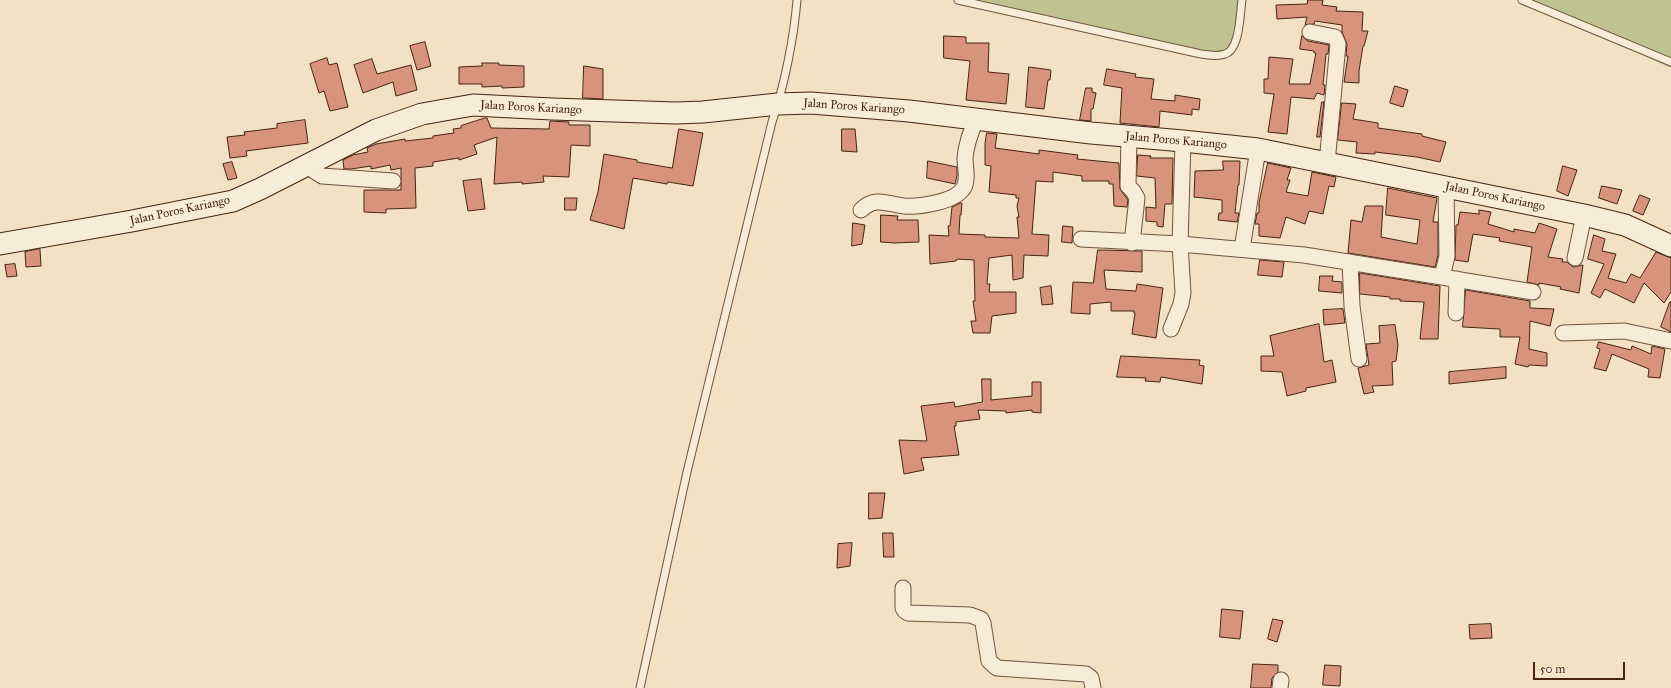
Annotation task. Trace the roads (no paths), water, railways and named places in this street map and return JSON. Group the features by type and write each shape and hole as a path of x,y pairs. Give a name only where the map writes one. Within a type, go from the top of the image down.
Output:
{"main road":[{"name":"Jalan Poros Kariango","path":"0,244 223,203 244,197 376,130 422,114 467,105 676,113 703,112 778,104 822,103 1258,149 1625,225 1671,246"}],"street":[{"path":"1310,32 1335,37 1338,44 1328,163"},
{"path":"860,210 868,203 878,202 905,206 940,202 960,194 965,185 966,150 976,119"},
{"path":"1128,136 1128,186 1137,198 1132,242"},
{"path":"1170,329 1181,304 1183,293 1180,244 1183,140"},
{"path":"1242,249 1258,149"},
{"path":"305,165 322,176 392,181"},
{"path":"1442,277 1447,256 1446,187"},
{"path":"1575,258 1584,216"},
{"path":"1081,239 1180,244 1304,255 1533,292"},
{"path":"1350,262 1352,306 1360,359"},
{"path":"1456,314 1457,279"},
{"path":"1563,333 1624,331 1671,341"},
{"path":"903,588 903,608 908,613 970,614 981,619 984,623 989,661 997,668 1086,674 1091,678 1093,688"}],"lane":[{"path":"640,688 687,472 772,122 778,104 793,33 797,0"},
{"path":"958,0 1201,54 1217,56 1227,54 1234,47 1238,37 1242,0"},
{"path":"1522,0 1671,62"}]}
